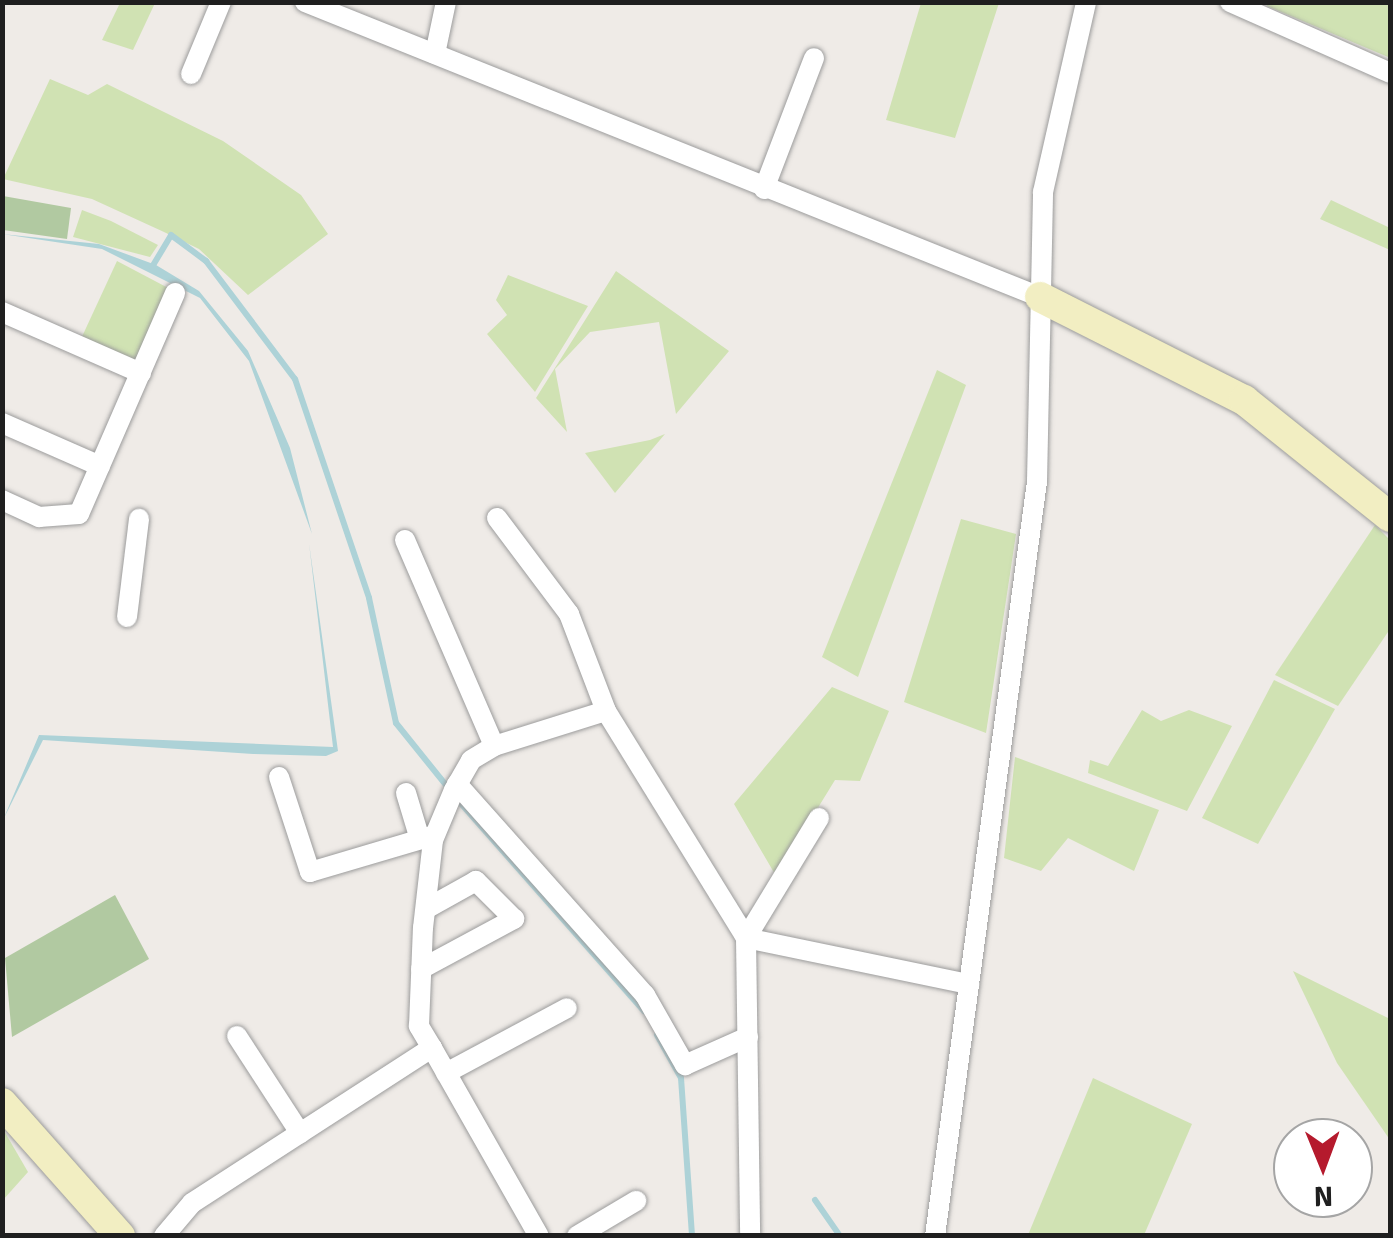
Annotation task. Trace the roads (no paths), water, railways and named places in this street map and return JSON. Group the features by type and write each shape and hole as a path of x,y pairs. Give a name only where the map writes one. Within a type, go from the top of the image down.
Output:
{"street":[{"path":"191,74 221,2"},
{"path":"434,54 446,2"},
{"path":"935,1236 1037,482 1043,192 1086,2"},
{"path":"1230,2 1390,73"},
{"path":"312,4 1040,298 1244,400 1390,516"},
{"path":"764,188 814,58"},
{"path":"2,500 39,516 79,514 175,293"},
{"path":"2,312 141,373"},
{"path":"2,423 100,466"},
{"path":"127,617 138,518"},
{"path":"497,518 569,614 606,711 746,938 750,1236"},
{"path":"404,540 494,746"},
{"path":"278,777 310,872 427,836 458,784 494,746 606,711"},
{"path":"458,784 645,995 685,1065 748,1038"},
{"path":"406,794 427,836 419,1026 539,1236"},
{"path":"746,938 819,818"},
{"path":"422,969 514,920 476,881 426,908"},
{"path":"746,938 969,984"},
{"path":"446,1073 567,1008"},
{"path":"236,1036 300,1134"},
{"path":"175,1232 300,1134 432,1048"},
{"path":"2,1103 120,1236"},
{"path":"578,1236 636,1201"}],"water":[{"path":"2,234 99,244 156,265 199,291 248,351 290,448 312,534 249,361 200,298 102,249"},
{"path":"309,543 338,751 326,756 253,754 43,740 3,820 39,735 333,747"}],"waterway":[{"path":"152,267 171,235 206,261 295,379 369,598 396,723 449,789"},
{"path":"457,799 644,1011"},
{"path":"657,1035 681,1078 692,1236"},
{"path":"815,1200 840,1236"}]}
